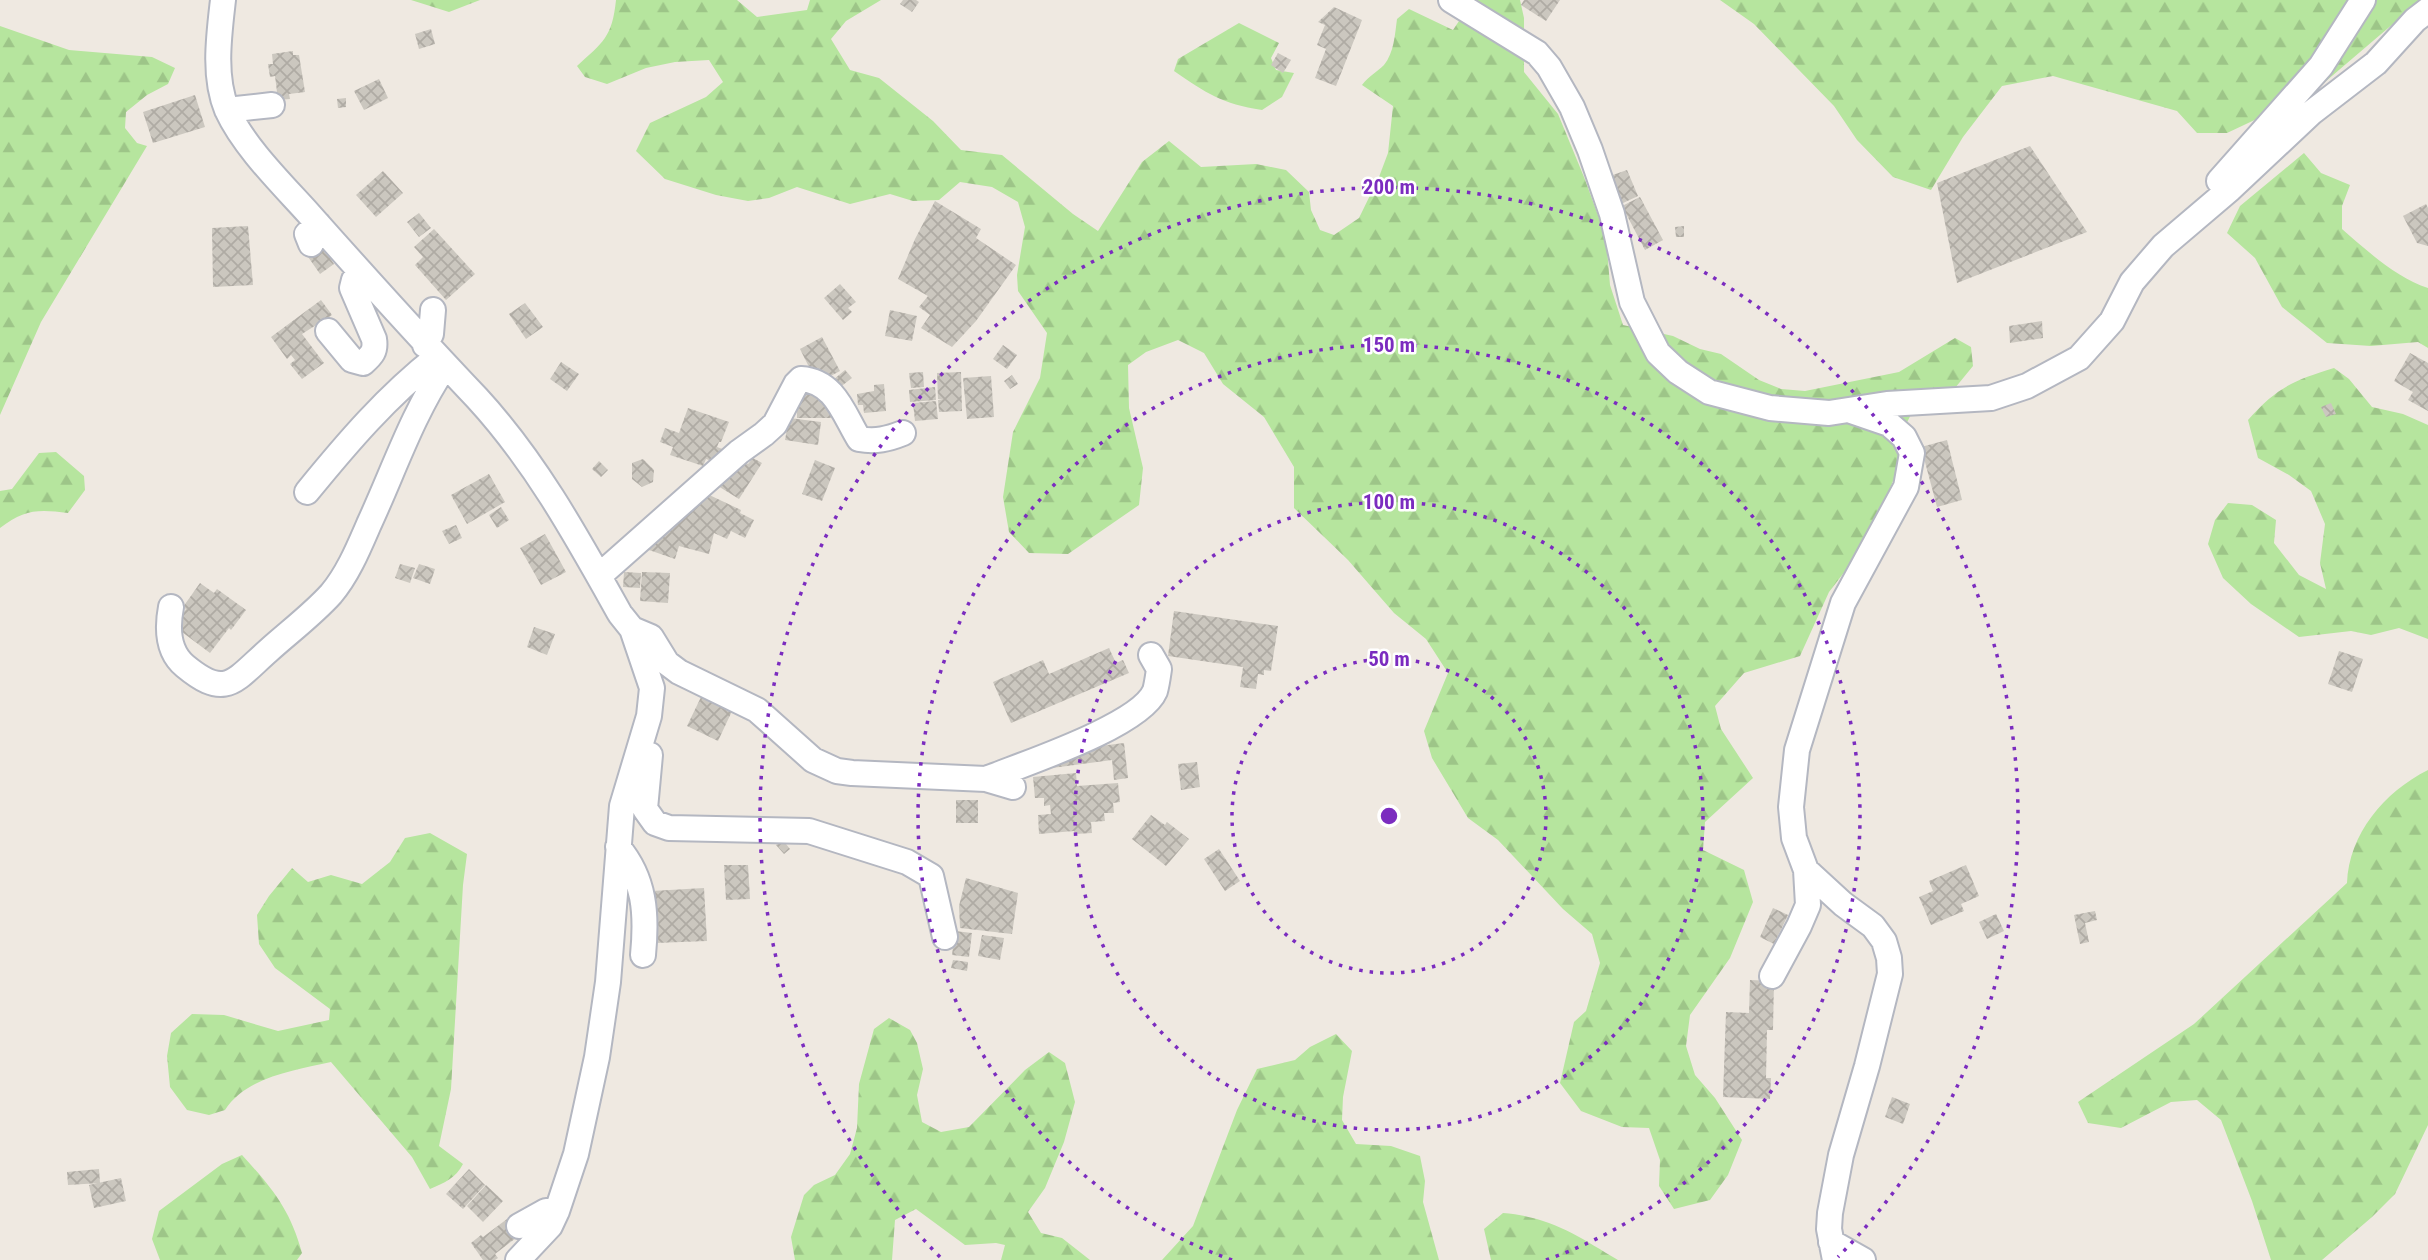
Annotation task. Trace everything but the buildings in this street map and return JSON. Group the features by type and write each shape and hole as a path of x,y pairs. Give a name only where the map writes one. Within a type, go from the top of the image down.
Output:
{"street":[{"path":"218,0 220,88 227,110 243,136 314,234 361,274 511,438 545,486 620,614 632,629 652,688 649,716 650,771 645,809 655,822 669,828 809,831 907,862 931,876 945,937"},
{"path":"1451,0 1537,53 1549,67 1572,107 1591,150 1612,214 1632,302 1658,352 1678,372 1709,392 1770,408 1829,413 1886,404 1991,398 2027,386 2079,358 2112,321 2132,282 2164,246 2311,113 2376,63 2428,10"},
{"path":"2186,226 2225,173 2321,66 2363,0"},
{"path":"227,110 272,105"},
{"path":"328,331 352,360 363,363 372,355 376,348 374,339 352,288 354,280 361,274"},
{"path":"171,607 168,629 175,654 188,669 214,685 226,685 306,619 332,593 352,561 426,394 436,356 432,334 433,310"},
{"path":"307,492 344,446 394,393 436,356"},
{"path":"594,569 775,424 801,379 817,383 830,392 842,406 859,439 888,439 903,433"},
{"path":"1772,976 1808,905 1806,870 1794,838 1791,807 1797,750 1843,603 1906,487 1912,453 1904,437 1889,424 1851,411"},
{"path":"594,569 646,518 670,489"},
{"path":"632,629 651,637 667,663 679,672 757,710 813,760 837,771 986,779 1013,787"},
{"path":"986,779 1074,743 1135,713 1154,692 1159,669 1151,655"},
{"path":"518,1260 550,1226 576,1154 597,1057 608,982 622,806 649,716"},
{"path":"618,847 631,863 637,876 643,906 643,955"},
{"path":"1806,870 1843,904 1873,926 1884,941 1889,958 1890,974 1841,1155 1830,1213 1833,1251 1863,1260"},
{"path":"519,1226 546,1211 556,1211"}],"green space":[{"path":"411,0 480,0 449,12"},
{"path":"616,0 737,0 757,17 807,10 810,0 881,0 846,21 831,39 850,70 879,78 933,121 961,150 1002,155 1073,214 1098,231 1142,162 1169,141 1201,167 1256,164 1286,170 1309,192 1311,210 1320,230 1334,235 1359,218 1388,153 1393,106 1362,85 1384,65 1390,55 1397,19 1409,9 1453,30 1473,0 1520,0 1524,18 1524,72 1558,114 1584,177 1606,237 1610,285 1623,325 1673,336 1700,349 1721,354 1759,380 1781,389 1805,391 1899,372 1955,338 1971,347 1973,366 1955,388 1924,389 1897,442 1900,464 1886,498 1849,566 1829,592 1800,656 1744,673 1715,706 1721,729 1753,778 1705,822 1703,850 1744,870 1753,902 1730,958 1690,1015 1686,1046 1695,1075 1715,1098 1742,1140 1728,1175 1710,1200 1674,1209 1659,1186 1660,1160 1649,1128 1622,1127 1581,1111 1560,1083 1574,1022 1586,1011 1600,963 1592,934 1563,909 1498,840 1468,818 1432,758 1424,731 1448,673 1426,639 1394,613 1348,560 1294,508 1294,467 1264,417 1223,384 1204,353 1178,340 1146,352 1128,365 1129,408 1143,468 1139,505 1068,554 1029,553 1009,532 1003,497 1013,432 1040,378 1047,333 1018,291 1017,275 1025,227 1018,202 992,187 960,182 939,200 913,201 890,194 850,204 797,187 769,198 748,201 716,195 665,179 636,151 650,123 706,97 723,82 709,60 675,62 646,68 607,84 585,77 577,66 605,38 612,23"},
{"path":"1720,0 2421,0 2312,93 2227,133 2197,133 2177,111 2053,76 2002,86 1963,137 1931,190 1893,177 1857,140 1834,106 1754,24"},
{"path":"1239,23 1279,43 1271,58 1276,70 1294,73 1282,97 1262,110 1215,96 1174,71 1178,59"},
{"path":"0,26 69,50 152,57 175,68 168,84 147,95 126,112 125,128 137,143 147,146 41,322 0,415"},
{"path":"2304,153 2321,173 2350,185 2342,206 2342,229 2394,271 2428,288 2428,348 2418,342 2371,346 2327,343 2282,307 2255,258 2227,233 2240,206"},
{"path":"2334,368 2349,379 2372,407 2403,414 2428,425 2428,639 2399,628 2371,635 2351,631 2299,637 2251,604 2223,578 2208,544 2215,520 2228,503 2252,505 2276,520 2274,543 2299,575 2326,589 2320,563 2325,524 2311,491 2258,458 2248,420 2287,386"},
{"path":"56,452 84,476 85,490 68,513 32,512 17,517 0,528 0,491 12,489 39,453"},
{"path":"2428,770 2428,1125 2395,1194 2322,1260 2271,1260 2221,1120 2197,1100 2171,1102 2121,1128 2088,1123 2078,1102 2194,1024 2347,883 2354,848 2372,816 2397,790"},
{"path":"430,833 467,854 451,1089 439,1146 463,1164 457,1173 430,1189 412,1157 331,1062 258,1082 234,1099 225,1110 209,1115 187,1110 170,1087 167,1056 171,1033 192,1014 224,1015 278,1031 329,1020 330,1009 275,968 259,944 257,915 292,868 308,882 331,875 362,884 390,862 405,838"},
{"path":"889,1018 910,1030 917,1043 923,1069 917,1095 922,1122 941,1132 969,1127 1025,1070 1049,1052 1065,1063 1075,1102 1064,1142 1045,1188 1028,1212 1041,1233 1062,1238 1090,1260 1001,1260 1005,1245 965,1245 916,1209 895,1220 892,1260 795,1260 791,1237 804,1195 814,1185 835,1175 850,1154 857,1128 859,1084 874,1029"},
{"path":"1336,1034 1352,1051 1343,1097 1342,1120 1356,1144 1391,1146 1420,1156 1425,1181 1423,1202 1439,1260 1162,1260 1193,1226 1237,1110 1257,1069 1295,1060 1310,1047"},
{"path":"242,1155 286,1211 302,1253 297,1260 160,1260 152,1239 159,1211 222,1164"},
{"path":"1503,1213 1550,1223 1618,1260 1491,1260 1484,1229"}]}
